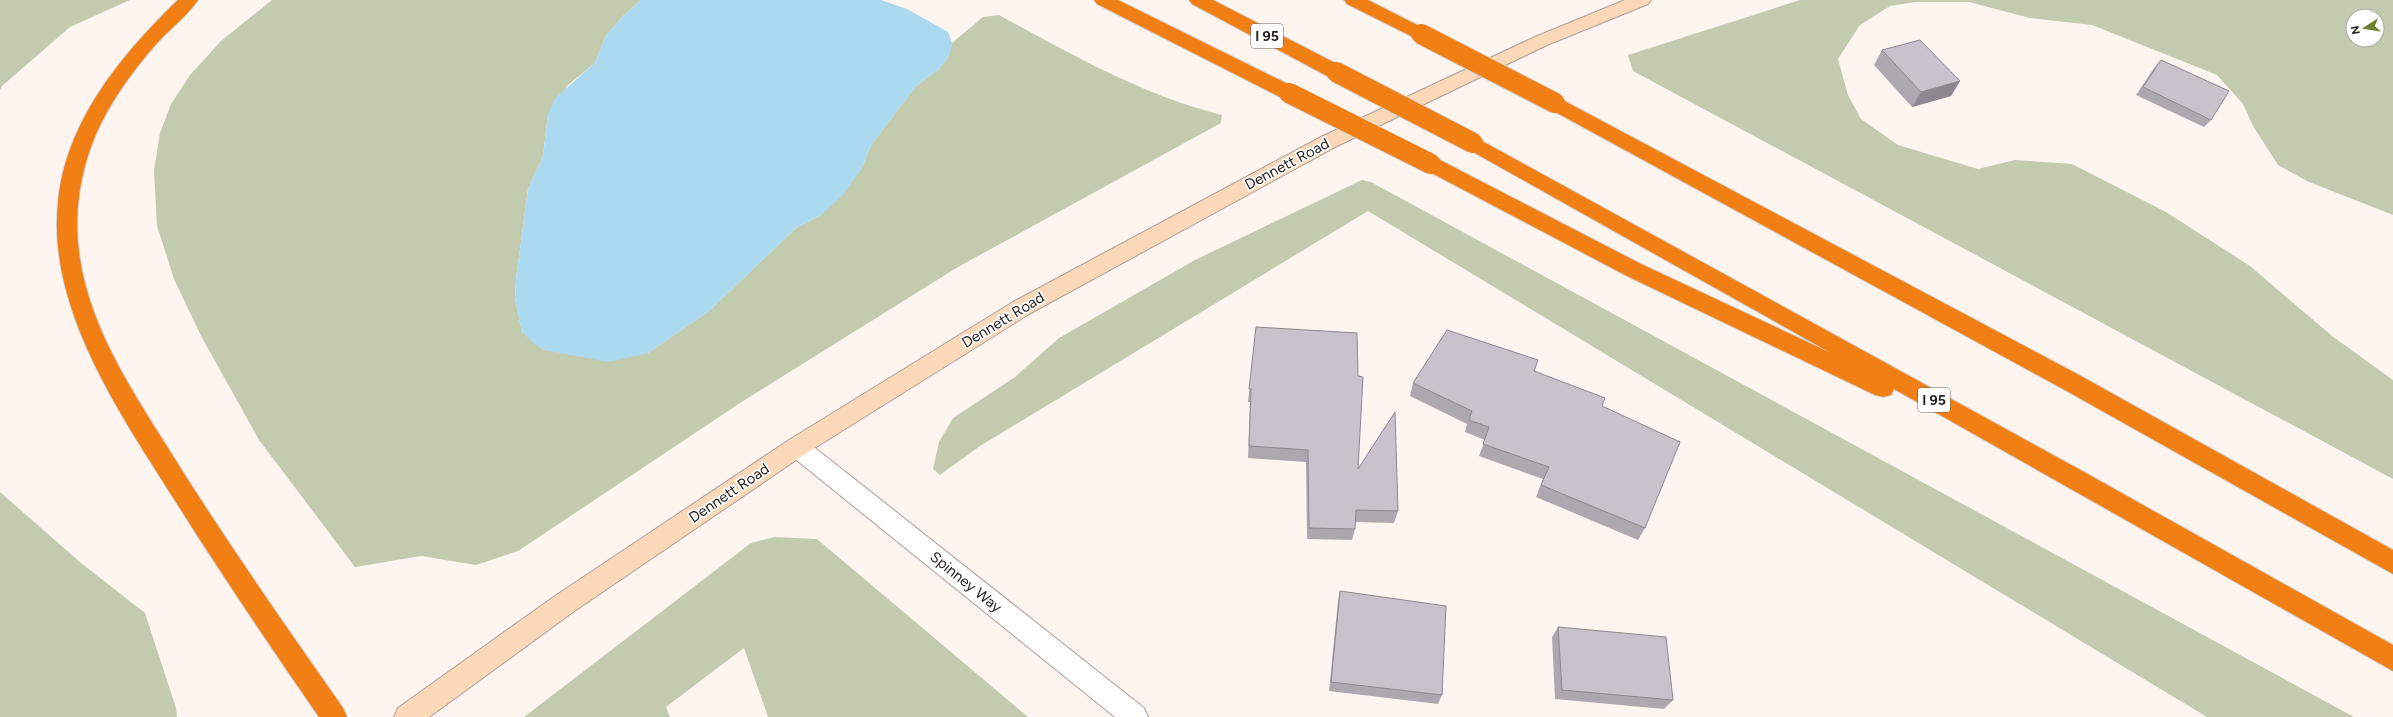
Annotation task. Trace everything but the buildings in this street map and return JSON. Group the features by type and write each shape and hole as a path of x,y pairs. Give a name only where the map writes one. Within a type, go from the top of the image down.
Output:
{"highway":[{"path":"189,0 158,29 122,73 96,113 79,153 70,187 67,227 70,257 79,300 98,348 126,401 188,503 334,717"},
{"path":"1103,0 1431,164 1634,270 2076,479"},
{"name":"I 95","path":"1198,0 1473,143 2076,479 2393,659"},
{"path":"1353,0 1555,103 2064,378 2393,563"}],"street":[{"name":"Dennett Road","path":"407,717 564,604 797,447 1021,308 1328,142 1541,41 1642,0"},
{"name":"Spinney Way","path":"797,447 1135,717"}],"green space":[{"path":"0,0 130,0 70,27 2,86 0,90"},
{"path":"272,0 641,0 623,16 605,37 595,63 568,85 548,115 543,156 528,189 516,279 515,298 522,332 544,350 648,353 709,311 796,228 821,215 862,168 871,145 916,86 938,70 948,58 952,43 983,17 999,15 1080,59 1135,85 1192,107 1222,115 1221,123 958,267 740,403 518,551 476,565 421,556 355,567 259,440 201,336 174,279 157,226 154,170 160,133 171,104 190,75 221,41"},
{"path":"1800,0 2393,0 2393,215 2309,182 2278,165 2253,126 2243,104 2217,75 2092,25 2030,18 1969,2 1915,2 1890,6 1860,25 1838,59 1848,95 1861,119 1898,145 1978,169 2015,160 2072,164 2166,212 2250,266 2332,336 2393,380 2393,479 1633,71 1628,55"},
{"path":"1362,180 1371,182 2354,717 2207,717 1368,211 980,446 940,475 933,469 939,442 953,418 1015,377 1059,338 1195,260"},
{"path":"0,492 81,563 145,613 176,708 177,717 0,717"},
{"path":"775,537 817,539 1028,717 768,717 744,648 666,707 670,717 524,717 751,543"}],"water":[{"path":"641,0 881,0 907,9 948,32 952,43 948,58 938,70 916,86 871,145 862,168 842,196 821,215 796,228 709,311 648,353 609,362 544,350 532,342 522,332 515,298 516,279 528,189 543,156 548,115 555,98 595,63 605,37 623,16"}]}
